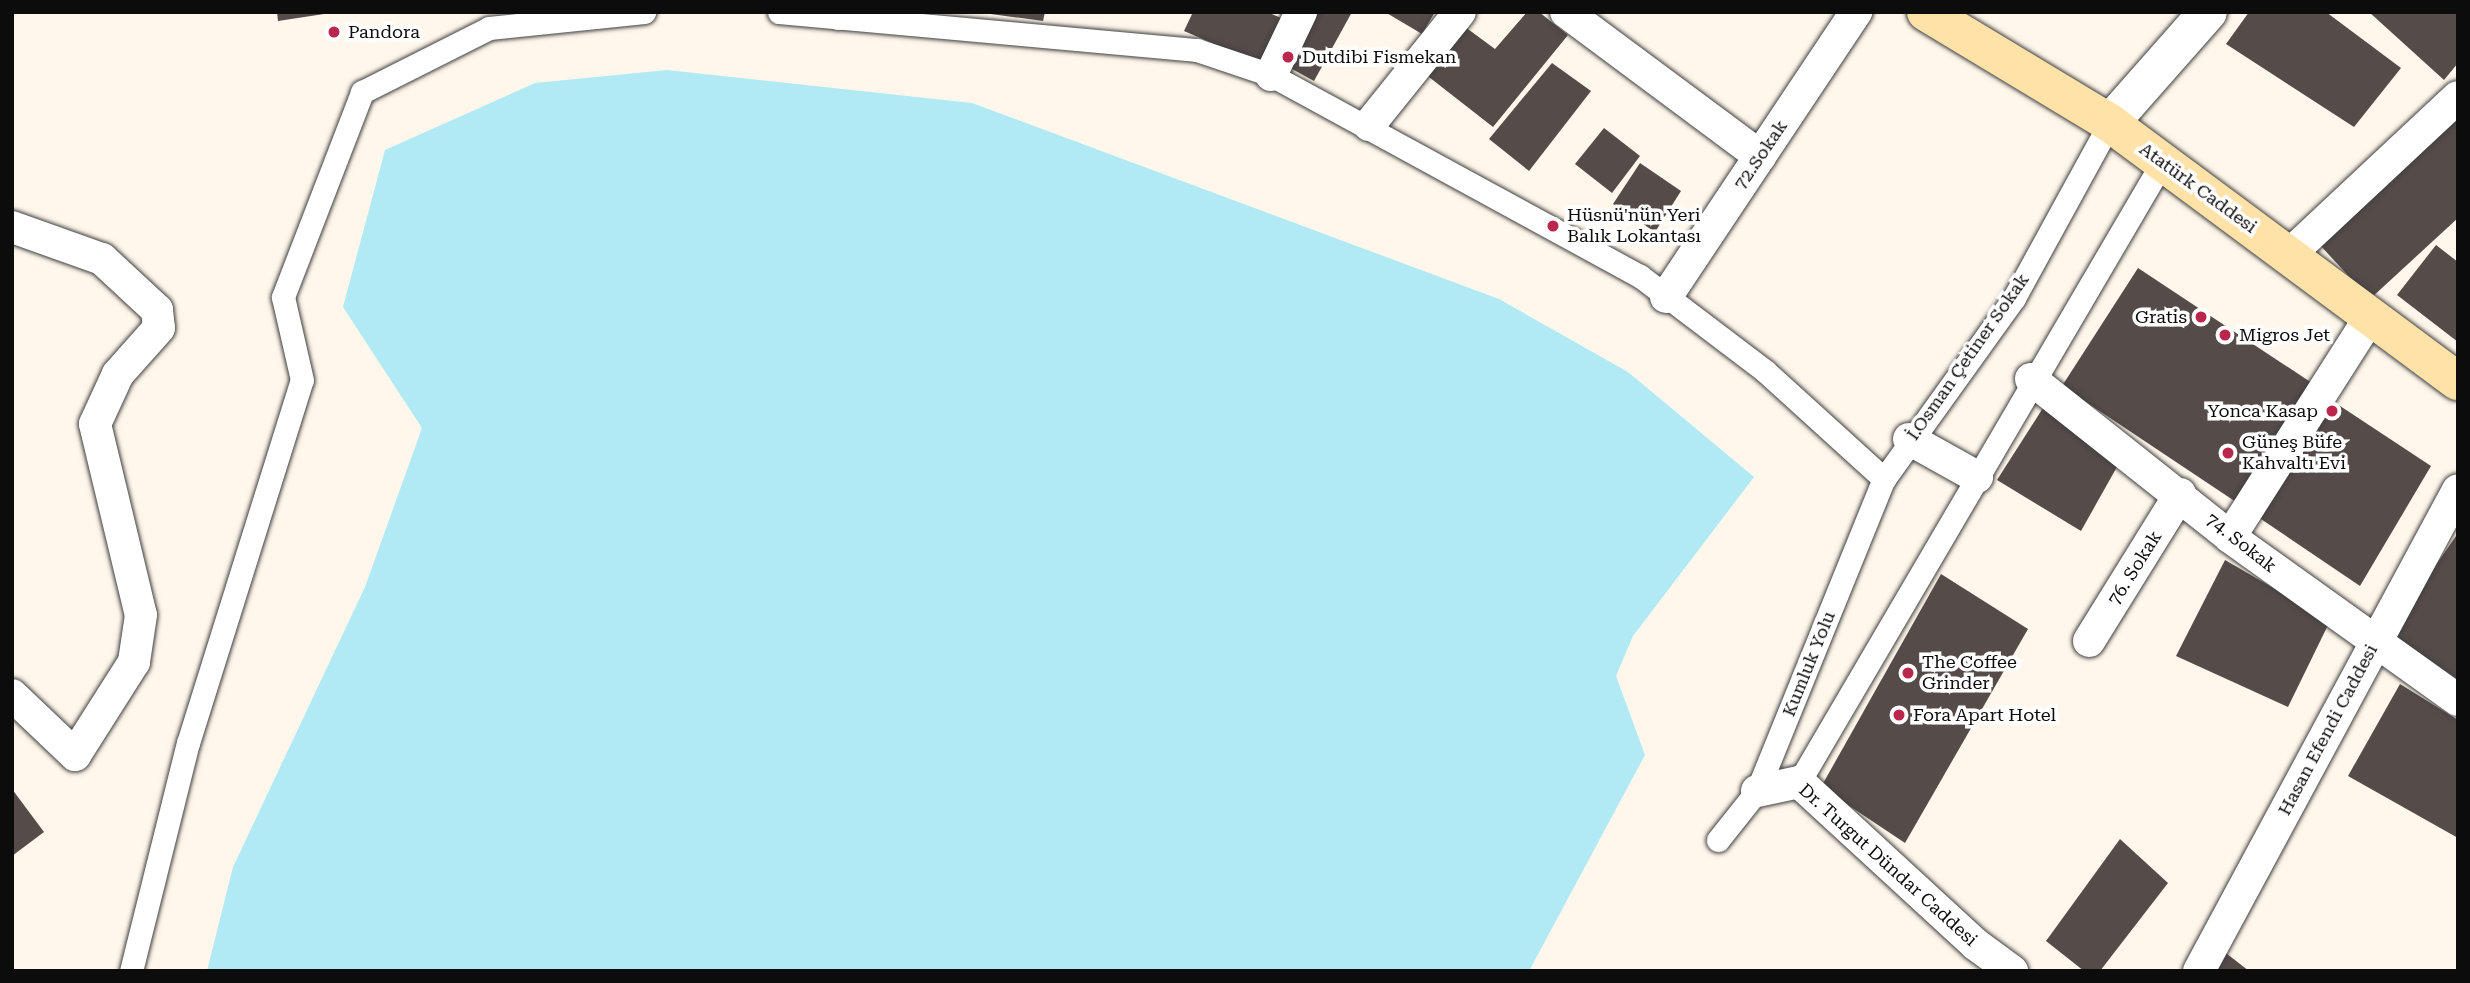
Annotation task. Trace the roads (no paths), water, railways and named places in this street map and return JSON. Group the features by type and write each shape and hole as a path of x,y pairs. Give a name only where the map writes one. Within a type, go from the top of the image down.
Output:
{"main road":[{"name":"Atatürk Caddesi","path":"1926,12 2110,123 2458,381"}],"street":[{"path":"131,971 188,743 302,380 283,297 362,92 489,28 644,12"},
{"path":"779,12 839,13 1196,50 1271,75 1370,125 1640,276 1765,371 1884,479"},
{"path":"1271,75 1301,12"},
{"path":"1370,125 1460,12"},
{"path":"1566,12 1760,156"},
{"name":"72.Sokak","path":"1666,297 1856,12"},
{"path":"2110,123 2208,12"},
{"path":"2289,255 2458,97"},
{"name":"İ.Osman Çetiner Sokak","path":"1884,479 1909,439 2014,298 2110,123"},
{"path":"1799,782 2031,379 2163,161"},
{"path":"12,227 102,259 157,310 159,328 118,374 95,424 141,615 134,662 75,755 12,695"},
{"path":"2230,537 2371,316"},
{"name":"74. Sokak","path":"2031,379 2180,494 2230,537 2375,644 2458,700"},
{"path":"1909,439 1977,477"},
{"name":"Kumluk Yolu","path":"1717,840 1757,791 1884,479"},
{"name":"Hasan Efendi Caddesi","path":"2199,971 2458,490"},
{"name":"76. Sokak","path":"2089,641 2180,494"},
{"name":"Dr. Turgut Dündar Caddesi","path":"1757,791 1799,782 1975,944 2012,971"}],"water":[{"path":"667,70 972,103 1499,299 1628,372 1754,477 1633,636 1616,676 1645,755 1529,971 207,971 233,867 365,587 422,428 343,307 385,150 535,83"}],"place":[{"name":"Pandora","path":"334,32"},
{"name":"Dutdibi Fismekan","path":"1288,57"},
{"name":"Hüsnü'nün Yeri Balık Lokantası","path":"1553,226"},
{"name":"Gratis","path":"2201,317"},
{"name":"Migros Jet","path":"2225,335"},
{"name":"Yonca Kasap","path":"2332,411"},
{"name":"Güneş Büfe Kahvaltı Evi","path":"2228,453"},
{"name":"The Coffee Grinder","path":"1908,673"},
{"name":"Fora Apart Hotel","path":"1899,715"}]}
